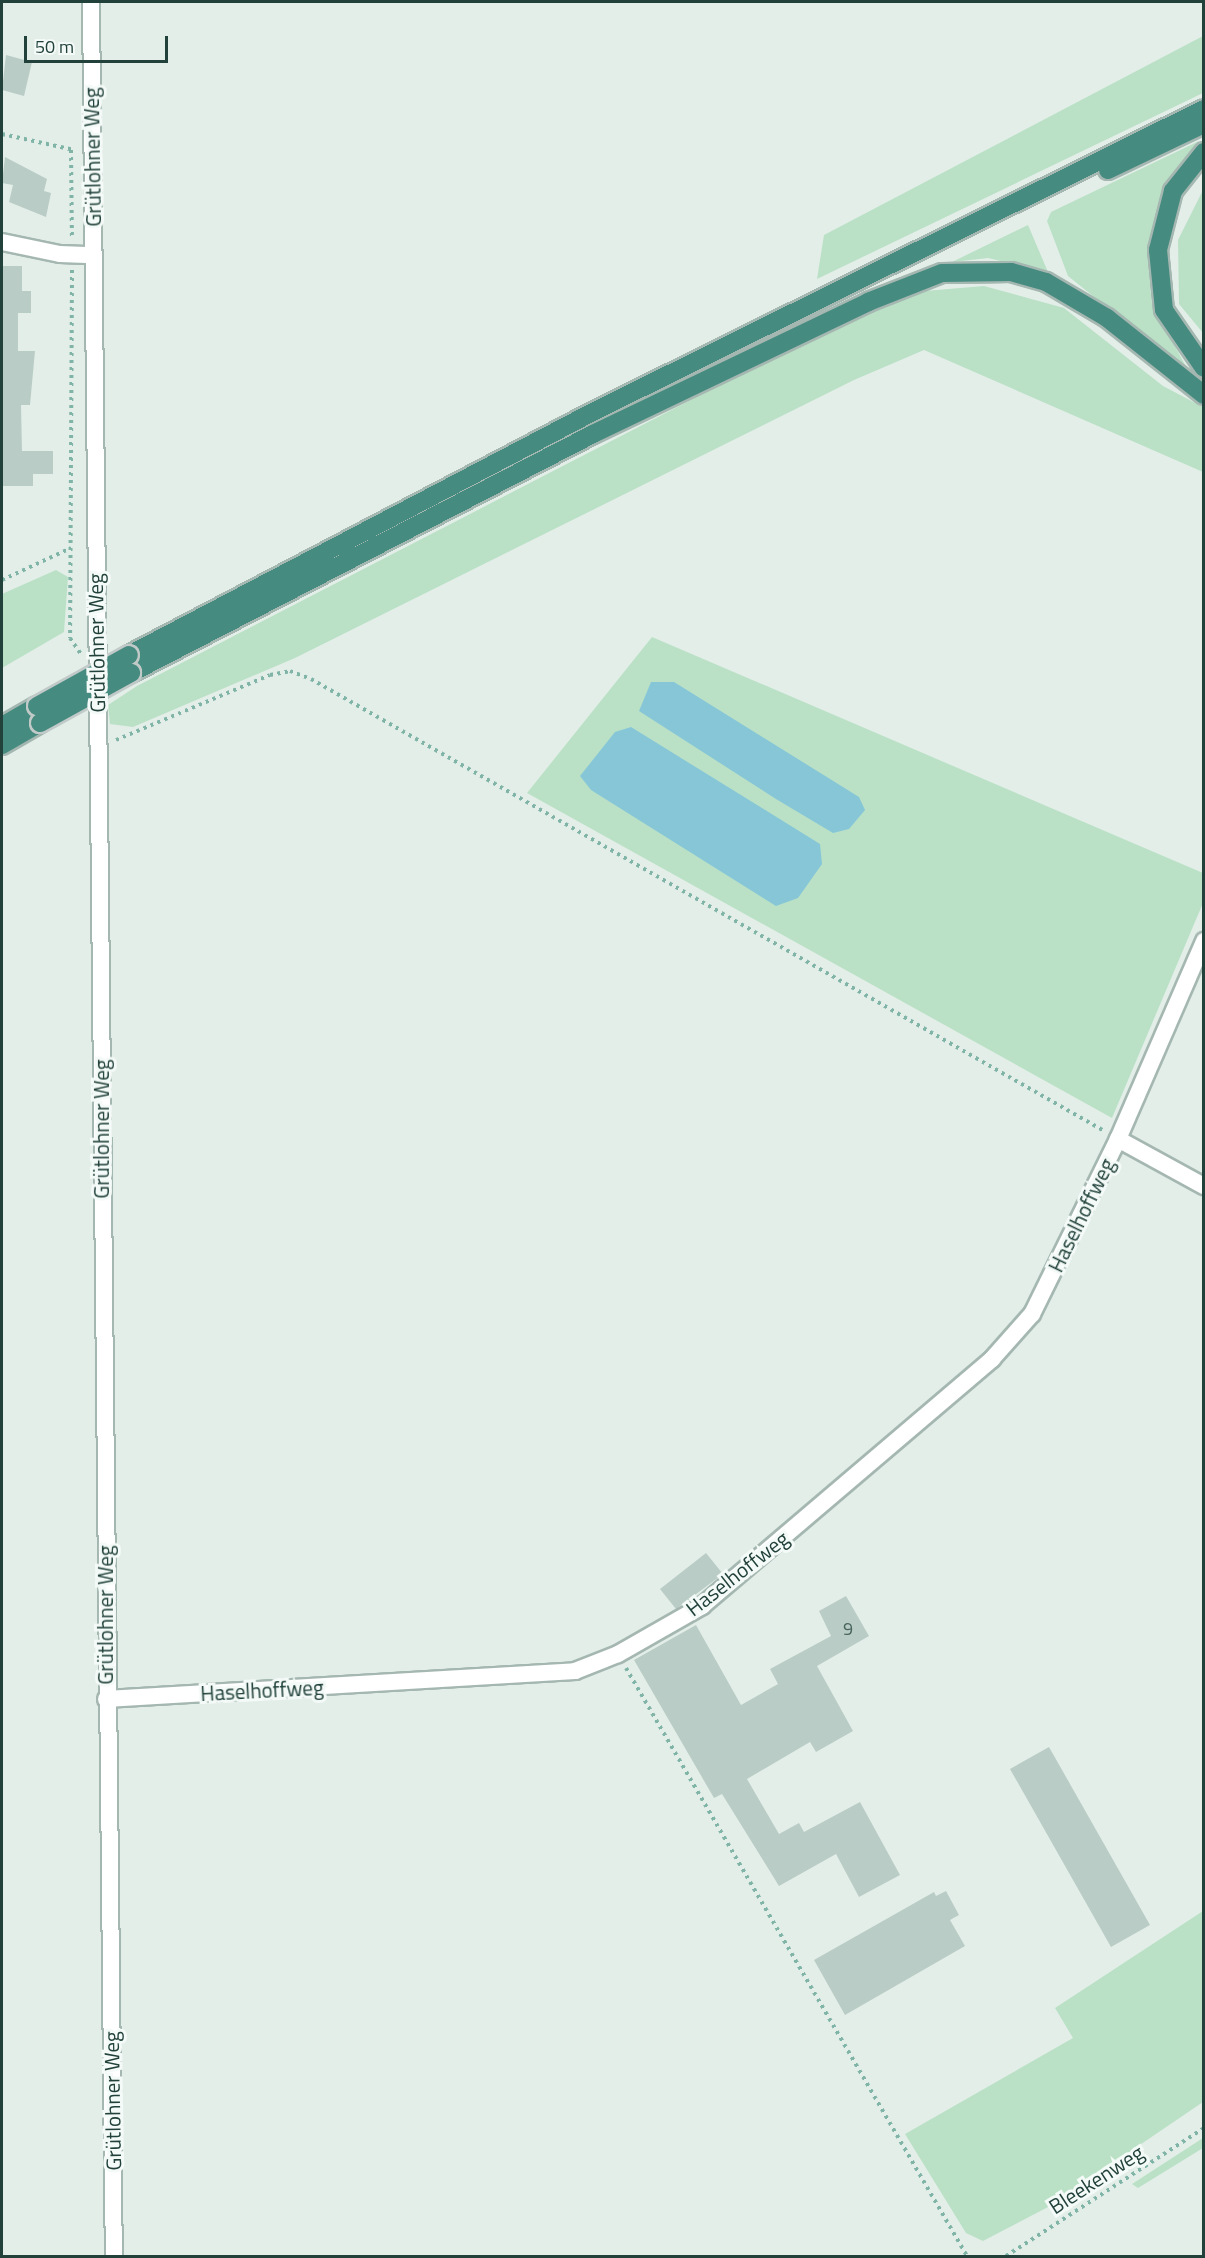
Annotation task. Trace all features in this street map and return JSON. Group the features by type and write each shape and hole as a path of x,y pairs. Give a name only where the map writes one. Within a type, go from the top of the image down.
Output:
{"highway":[{"path":"2,745 38,715 589,414 1203,109"},
{"path":"593,434 832,307 1203,124"},
{"path":"1203,153 1173,191 1158,250 1164,310 1203,368"},
{"path":"130,664 593,434 912,283 975,270 1011,272 1076,297 1203,394"},
{"path":"2,726 38,715"}],"street":[{"name":"Grütlohner Weg","path":"91,2 106,1699 114,2256"},
{"path":"2,242 72,254 93,255"},
{"name":"Haselhoffweg","path":"106,1699 575,1671 618,1654 702,1605 992,1359 1032,1314 1118,1139 1203,941"},
{"name":"Haselhoffweg","path":"1118,1139 1203,1186"}],"path":[{"path":"2,134 72,150 92,151"},
{"path":"72,150 70,638 78,656 96,656"},
{"path":"2,579 71,548"},
{"path":"98,745 140,733 270,675 290,671 311,679 1118,1139"},
{"path":"618,1654 967,2256"},
{"name":"Bleekenweg","path":"1006,2256 1203,2128"}],"green space":[{"path":"1203,36 1203,93 817,279 824,235"},
{"path":"1199,141 1167,183 1147,252 1152,304 1190,374 1068,276 1047,221 1051,212"},
{"path":"1203,190 1204,333 1179,304 1178,240"},
{"path":"1028,225 1048,272 988,258 952,262"},
{"path":"984,286 1064,308 1163,386 1203,407 1203,472 924,350 854,380 295,658 133,727 110,724 108,705 137,686 863,311 901,293"},
{"path":"56,570 68,577 64,632 2,668 2,594"},
{"path":"652,637 1203,873 1203,903 1112,1118 527,793"},
{"path":"1203,1911 1203,2102 1050,2206 983,2241 966,2233 905,2134 1073,2038 1055,2008"},
{"path":"1203,2138 1203,2148 1138,2188 1132,2184"}],"water":[{"path":"651,682 674,682 859,797 865,810 849,829 833,833 776,799 639,711"},
{"path":"631,727 820,844 822,864 798,898 776,906 591,790 580,776 615,732"}],"building":[{"path":"6,55 32,62 24,96 2,90"},
{"path":"5,157 47,179 44,191 51,193 46,217 9,202 13,185 2,183"},
{"path":"2,266 22,266 22,291 31,291 31,313 18,313 18,351 35,351 30,405 21,405 22,451 53,451 53,474 33,474 33,486 2,486"},
{"path":"706,1553 723,1574 676,1609 660,1589"},
{"path":"846,1596 869,1636 817,1666 853,1731 816,1752 810,1742 747,1779 779,1834 799,1823 804,1832 860,1802 900,1875 859,1897 836,1854 779,1886 722,1794 714,1798 634,1660 696,1625 741,1705 778,1684 770,1669 831,1636 819,1611"},
{"path":"1049,1747 1150,1925 1111,1947 1010,1769"},
{"path":"946,1891 959,1915 950,1920 965,1946 845,2015 814,1960 934,1892 936,1896"}]}
